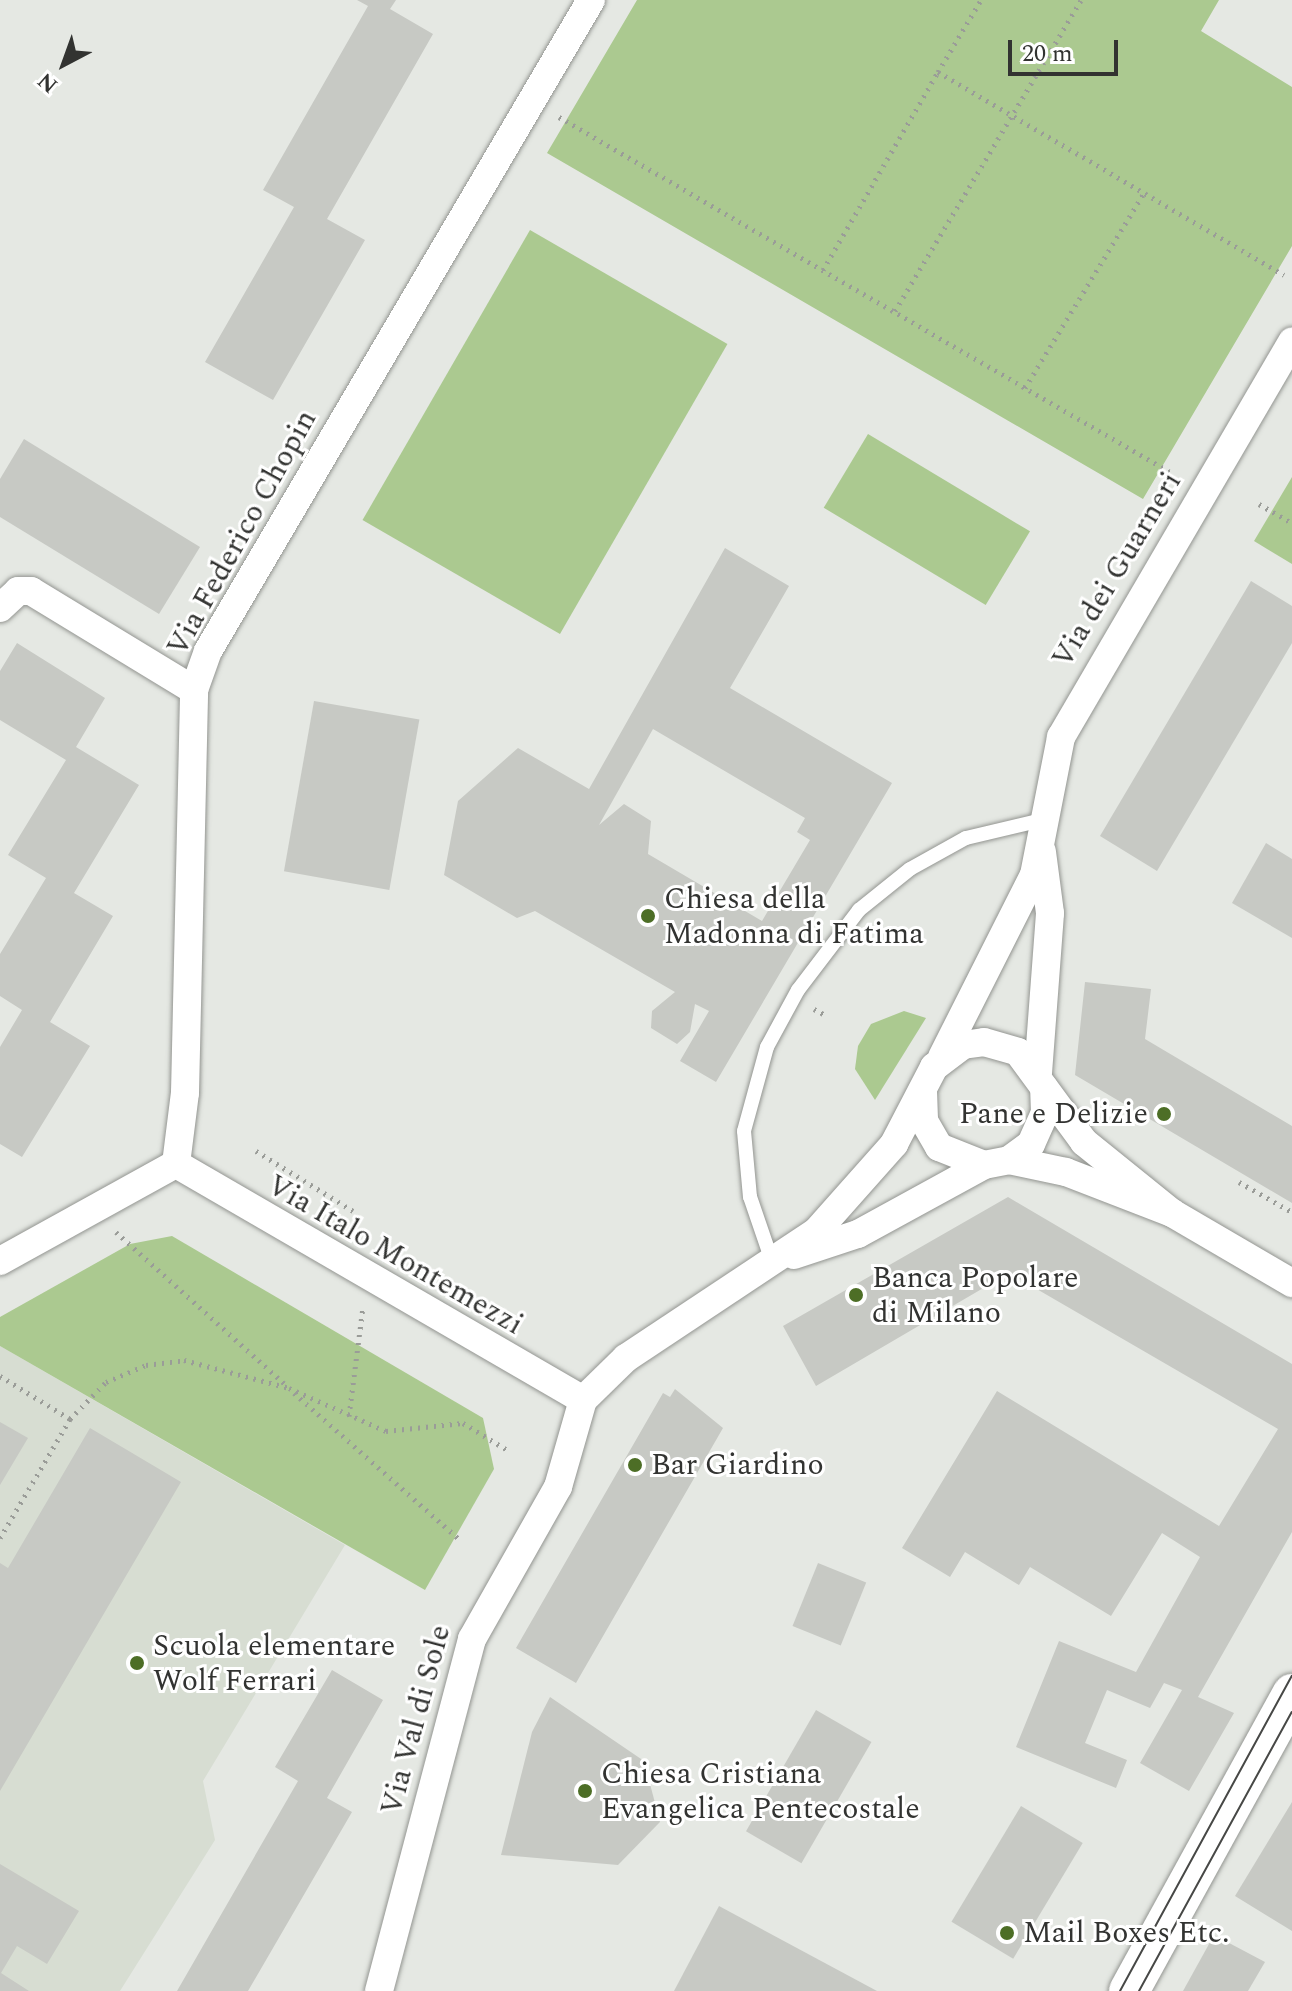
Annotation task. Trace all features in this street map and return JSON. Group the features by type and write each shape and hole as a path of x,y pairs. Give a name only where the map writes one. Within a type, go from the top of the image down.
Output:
{"street":[{"name":"Via Federico Chopin","path":"176,1164 185,1093 194,690 208,651 591,0"},
{"name":"Via dei Guarneri","path":"942,1058 1021,908 1041,834 1053,762 1076,707 1292,342"},
{"path":"0,608 18,591 31,591 194,690"},
{"name":"Via dei Guarneri","path":"1041,834 1050,913 1041,1080"},
{"path":"942,1058 963,1045 995,1043 1018,1052 1084,1142 1172,1213 1292,1283"},
{"name":"Via Val di Sole","path":"379,1991 472,1639 558,1487 583,1400 626,1358 780,1261 867,1177 942,1058"},
{"name":"Via Val di Sole","path":"780,1261 858,1234 996,1163 1038,1134 1041,1080"},
{"path":"923,1090 924,1121 939,1147 996,1163 1066,1172 1172,1213"},
{"path":"0,1261 176,1164"},
{"name":"Via Italo Montemezzi","path":"176,1164 371,1280 583,1400"},
{"path":"1129,1991 1292,1694"}],"lane":[{"path":"780,1261 750,1197 744,1131 767,1047 798,990 859,910 910,869 966,838 1041,834"}],"path":[{"path":"823,270 981,0"},
{"path":"894,312 1081,0"},
{"path":"938,72 1284,275"},
{"path":"558,116 1170,472"},
{"path":"1025,388 1144,193"},
{"path":"1259,504 1292,523"},
{"path":"256,1151 353,1211"},
{"path":"1239,1182 1292,1212"},
{"path":"91,1210 458,1538"},
{"path":"349,1416 356,1331 371,1280"},
{"path":"0,1538 70,1419 106,1382 146,1365 184,1360 289,1388 386,1431 463,1423 509,1451"},
{"path":"0,1376 70,1419"}],"shaded area":[{"name":"Scuola elementare Wolf Ferrari","path":"0,1346 345,1545 203,1781 215,1840 120,1991 0,1991"}],"green space":[{"path":"637,0 1219,0 1201,31 1292,87 1292,246 1143,499 547,153"},
{"path":"530,230 727,344 560,634 363,520"},
{"path":"868,434 1030,531 986,605 824,508"},
{"path":"1292,477 1292,564 1254,541"},
{"path":"904,1011 926,1018 875,1100 855,1069 858,1046 871,1024"},
{"path":"172,1236 483,1418 494,1469 425,1590 0,1346 0,1317 130,1244"}],"building":[{"path":"357,0 396,0 390,9 433,34 327,219 365,240 273,400 205,362 294,207 263,190 368,6"},
{"path":"24,439 200,547 159,614 0,517 0,479"},
{"path":"725,548 789,586 730,688 892,783 716,1082 680,1061 709,1011 695,1004 690,1032 677,1044 651,1028 652,1011 675,992 535,911 517,918 444,875 458,801 518,748 589,789","holes":["653,729 805,818 797,832 810,840 762,921 648,854 651,821 624,804 599,825"]},
{"path":"1251,581 1292,606 1292,643 1157,871 1100,836"},
{"path":"17,643 105,698 76,747 139,785 74,893 113,916 50,1022 90,1046 22,1157 0,1144 0,1047 22,1010 0,996 0,954 46,878 8,855 66,760 0,720 0,671"},
{"path":"314,701 419,720 389,890 284,871"},
{"path":"1266,843 1292,859 1292,938 1232,903"},
{"path":"1085,982 1151,989 1145,1039 1292,1126 1292,1203 1075,1075"},
{"path":"1008,1197 1292,1364 1292,1532 1198,1697 1234,1713 1189,1791 1140,1763 1182,1690 1164,1683 1150,1708 1107,1690 1085,1743 1127,1760 1116,1788 1016,1747 1059,1641 1136,1672 1200,1557 1162,1533 1111,1616 1030,1567 1019,1585 965,1552 950,1577 902,1548 997,1391 1219,1526 1278,1429 1009,1273 816,1386 783,1326"},
{"path":"675,1389 723,1428 576,1683 516,1648 663,1393 670,1397"},
{"path":"0,1422 28,1438 0,1485"},
{"path":"90,1428 181,1482 0,1791 0,1563 8,1568"},
{"path":"818,1563 866,1582 841,1646 793,1626"},
{"path":"332,1670 383,1700 327,1798 352,1812 248,1991 177,1991 298,1781 275,1767"},
{"name":"Chiesa Cristiana Evangelica Pentecostale","path":"550,1697 644,1761 660,1822 618,1865 501,1855 532,1732"},
{"path":"816,1710 871,1742 801,1863 746,1831"},
{"path":"1292,1802 1292,1931 1235,1896"},
{"path":"1021,1806 1083,1843 1013,1959 951,1922"},
{"path":"0,1864 79,1911 47,1964 17,1946 1,1973 29,1991 0,1991"},
{"path":"719,1906 877,1991 674,1991"},
{"path":"1214,1935 1265,1962 1248,1991 1183,1991"}],"tram line":[{"path":"1120,1991 1292,1676"},
{"path":"1139,1991 1292,1712"}],"place":[{"name":"Chiesa della Madonna di Fatima","path":"648,916"},
{"name":"Pane e Delizie","path":"1164,1114"},
{"name":"Banca Popolare di Milano","path":"856,1295"},
{"name":"Bar Giardino","path":"635,1465"},
{"name":"Scuola elementare Wolf Ferrari","path":"137,1663"},
{"name":"Chiesa Cristiana Evangelica Pentecostale","path":"585,1791"},
{"name":"Mail Boxes Etc.","path":"1007,1933"}]}
